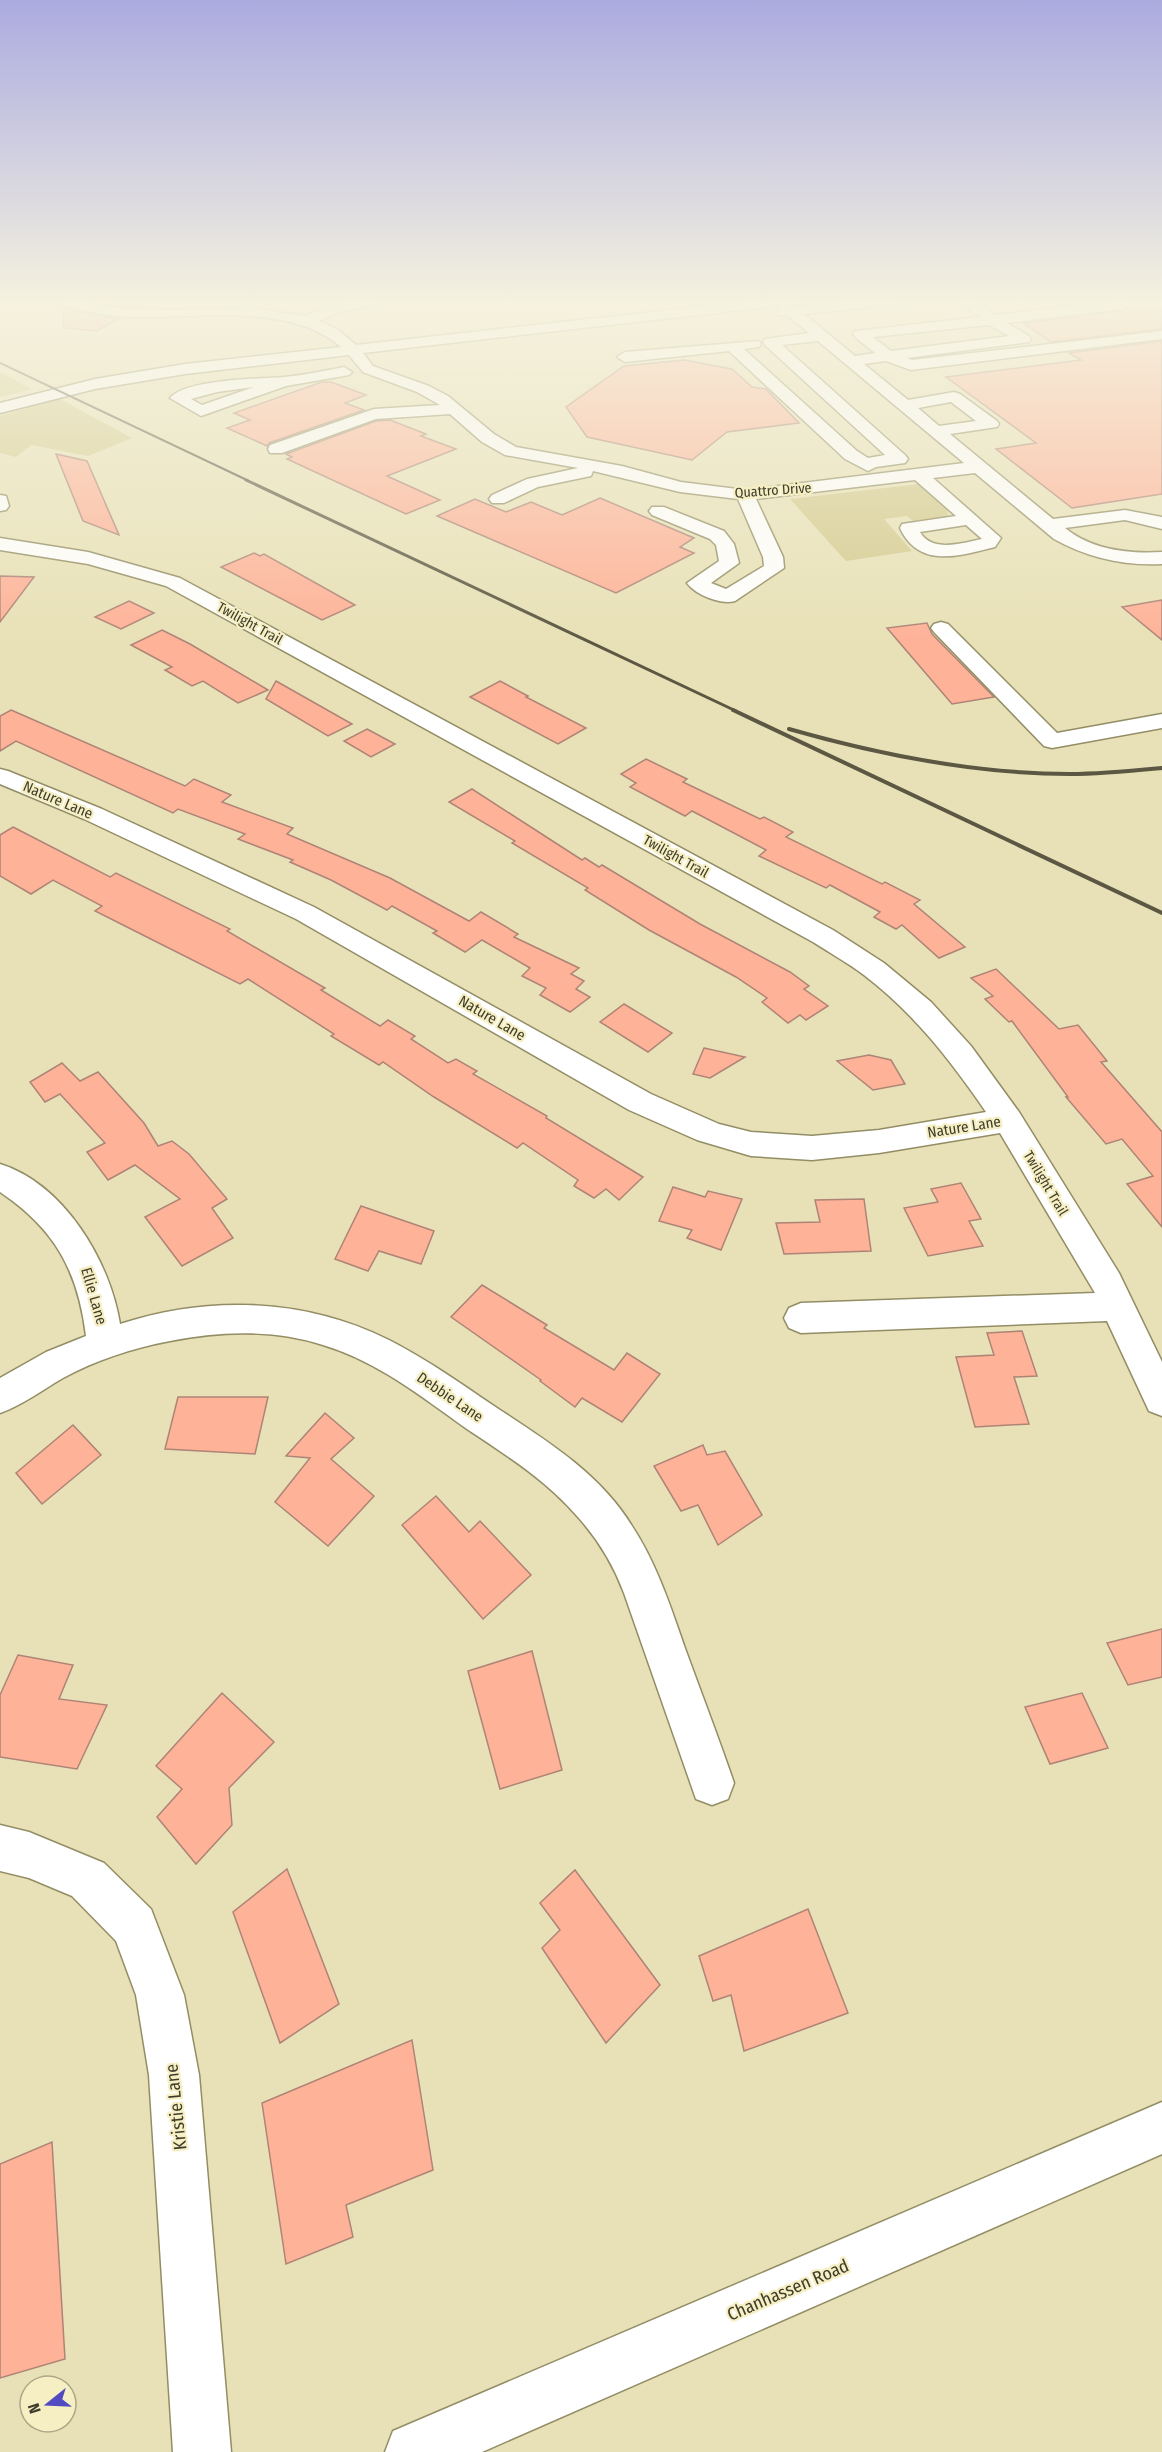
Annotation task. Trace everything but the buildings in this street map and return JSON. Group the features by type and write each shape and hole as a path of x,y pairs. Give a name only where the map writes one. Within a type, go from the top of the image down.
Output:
{"street":[{"path":"276,449 374,414 382,413"},
{"name":"Quattro Drive","path":"460,413 488,438 511,451 601,467 680,487 745,495 978,467"},
{"path":"805,413 850,455 865,463 881,479"},
{"path":"849,413 900,459 865,463"},
{"path":"914,413 1049,525 1076,544 1106,554 1147,559 1162,558"},
{"path":"936,431 991,424 977,413"},
{"path":"498,499 533,483 601,467"},
{"path":"920,475 971,519"},
{"path":"745,495 772,557 774,568"},
{"path":"0,500 0,506"},
{"path":"658,511 717,535 725,544 729,563"},
{"path":"1049,525 1125,515 1162,523"},
{"name":"Twilight Trail","path":"0,544 90,557 133,568 173,582 823,936 874,969 921,1009 962,1053 1008,1120 1107,1283 1162,1400"},
{"path":"729,563 774,568 728,597 697,583 729,563"},
{"path":"941,628 1052,741 1162,721"},
{"name":"Nature Lane","path":"0,776 93,814 305,913 640,1102 692,1126 751,1144 836,1147 1008,1120"},
{"name":"Ellie Lane","path":"0,1176 38,1202 68,1233 90,1272 102,1315 105,1344"},
{"path":"801,1318 1054,1311 1118,1306"},
{"name":"Debbie Lane","path":"0,1397 58,1363 105,1344 182,1322 243,1318 303,1324 360,1342 409,1369 548,1462 586,1495 617,1538 641,1582 712,1783"},
{"name":"Kristie Lane","path":"0,1848 29,1855 88,1880 134,1926 160,1995 175,2086 201,2452"},
{"name":"Chanhassen Road","path":"414,2452 1162,2128"}],"shaded area":[{"path":"8,413 87,413 132,438 88,456 31,445 16,457 0,453 0,416"},
{"path":"919,484 947,508 948,516 913,521 907,516 884,519 912,551 846,561 790,499"}],"railway":[{"path":"106,413 249,481"},
{"path":"246,480 736,711"},
{"path":"733,710 1162,913"},
{"path":"789,729 893,755 999,771 1082,774 1162,768"}]}
